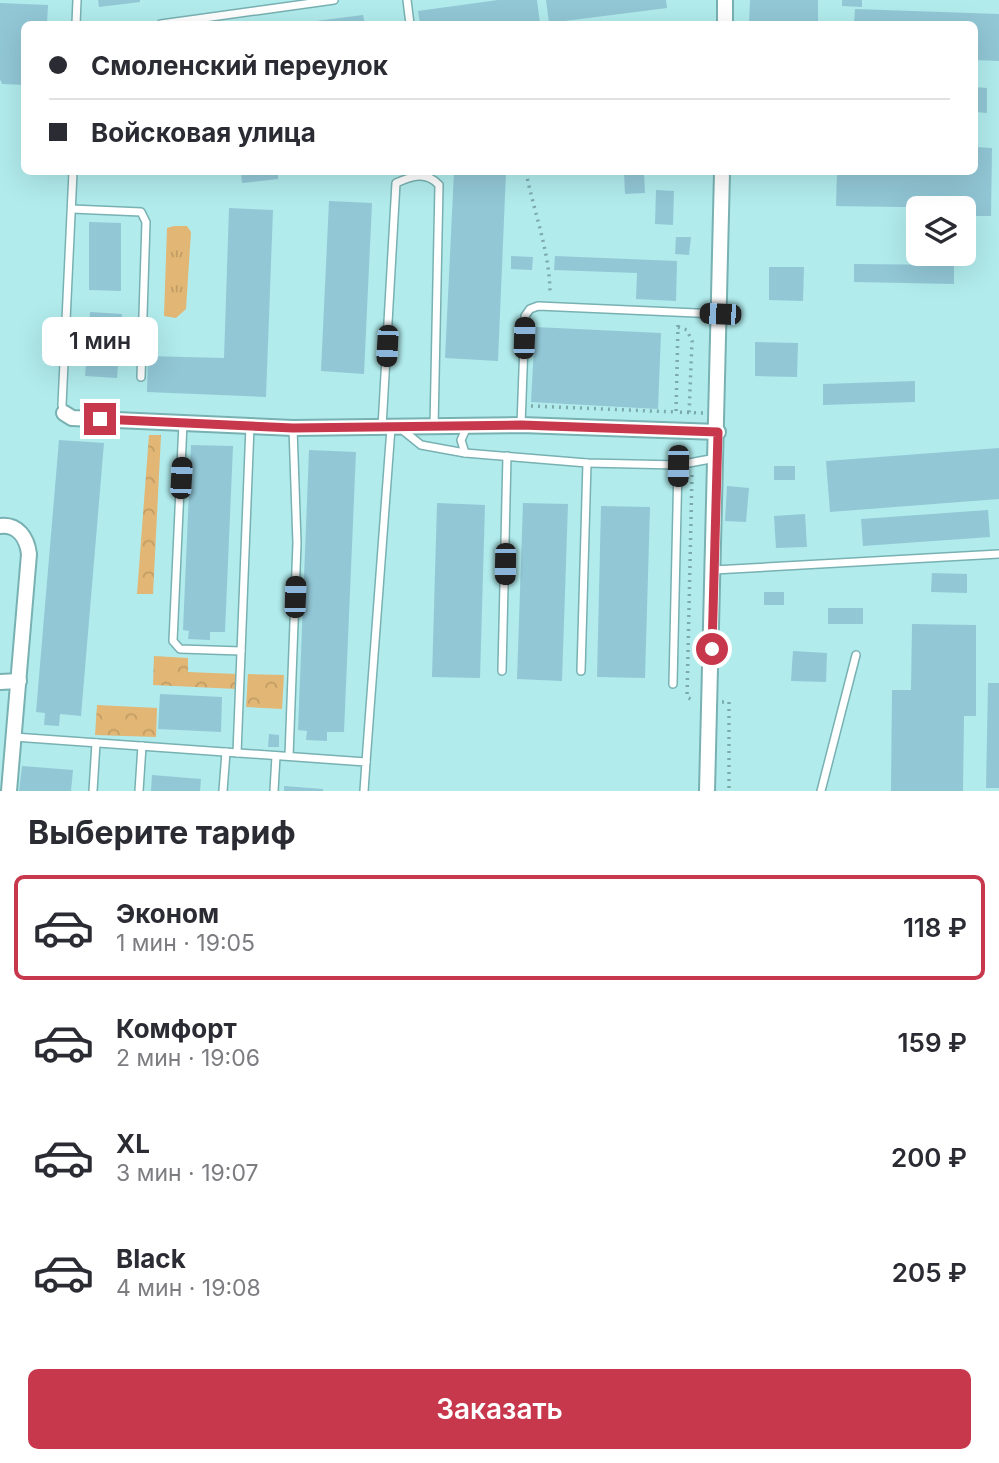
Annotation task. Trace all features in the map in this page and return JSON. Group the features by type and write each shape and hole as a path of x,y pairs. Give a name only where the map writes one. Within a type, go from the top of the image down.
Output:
{"street":[{"path":"725,0 725,21"},
{"path":"707,791 718,457 722,175"},
{"path":"64,414 72,418 293,428 521,425 718,432"},
{"path":"0,526 18,531 28,540 29,554 9,791"},
{"path":"0,682 19,681"}],"lane":[{"path":"76,21 77,0"},
{"path":"184,21 334,0"},
{"path":"407,0 410,21"},
{"path":"64,414 62,405 73,175"},
{"path":"364,791 391,428 396,183 419,175 433,178 439,185 434,428"},
{"path":"72,209 141,212 146,222 141,377"},
{"path":"521,425 525,316 530,309 551,307 720,314"},
{"path":"183,423 173,641 180,649 241,651"},
{"path":"237,753 250,426"},
{"path":"465,453 461,440 467,426"},
{"path":"289,756 297,543 293,428"},
{"path":"391,428 421,445 465,453 587,463 678,466 718,457"},
{"path":"502,671 507,456"},
{"path":"581,671 587,463"},
{"path":"673,684 678,466"},
{"path":"714,570 999,554"},
{"path":"821,791 856,655"},
{"path":"14,737 366,762"},
{"path":"93,791 96,743"},
{"path":"138,791 142,746"},
{"path":"223,791 226,752"},
{"path":"274,791 276,756"}],"path":[{"path":"527,175 532,206 550,260 551,307"},
{"path":"676,412 679,312"},
{"path":"522,405 718,413"}],"green space":[{"path":"187,226 191,232 186,309 176,318 164,316 167,228"},
{"path":"149,435 161,435 153,594 137,594"},
{"path":"154,656 188,658 188,672 237,674 237,689 153,685"},
{"path":"248,674 284,675 282,709 246,707"},
{"path":"97,705 157,708 156,737 95,735"}],"building":[{"path":"98,0 140,0 140,2 99,7"},
{"path":"498,0 537,0 540,21 420,21 418,11"},
{"path":"546,0 666,0 667,8 549,21"},
{"path":"750,0 818,0 818,21 749,21"},
{"path":"842,0 862,0 862,7 842,6"},
{"path":"0,3 48,5 47,21 21,21 21,85 2,84"},
{"path":"855,9 999,14 999,61 978,60 978,21 854,21"},
{"path":"363,15 364,21 316,21"},
{"path":"978,87 987,88 987,113 978,112"},
{"path":"978,147 992,148 991,216 976,216 976,196 906,196 906,207 836,206 837,175 978,175"},
{"path":"241,175 278,175 278,179 242,183"},
{"path":"454,175 506,175 498,361 445,358"},
{"path":"624,175 644,175 645,193 625,194"},
{"path":"656,190 674,191 673,225 655,224"},
{"path":"329,201 372,203 364,374 321,371"},
{"path":"229,208 273,210 266,397 147,392 148,356 224,358"},
{"path":"89,222 121,223 121,291 89,290"},
{"path":"676,237 691,237 689,255 675,254"},
{"path":"511,256 533,257 532,270 511,269"},
{"path":"555,256 677,261 676,301 636,299 637,273 554,270"},
{"path":"854,264 954,266 954,284 854,282"},
{"path":"769,267 804,267 803,301 769,300"},
{"path":"90,312 122,314 117,378 85,376"},
{"path":"535,327 661,333 658,409 531,402"},
{"path":"755,342 798,343 797,377 755,376"},
{"path":"915,381 915,402 823,405 823,384"},
{"path":"59,440 104,443 81,716 60,714 59,726 44,725 45,713 36,712"},
{"path":"191,445 233,446 225,632 210,632 210,640 188,639 189,631 183,630"},
{"path":"999,448 999,499 830,512 826,461"},
{"path":"309,450 356,452 344,732 327,732 327,741 306,740 307,731 298,730"},
{"path":"774,466 795,466 795,480 774,480"},
{"path":"727,486 749,488 746,522 725,521"},
{"path":"437,503 485,505 480,678 432,677"},
{"path":"523,503 568,504 562,681 517,679"},
{"path":"601,506 650,507 645,678 597,677"},
{"path":"988,510 990,537 863,546 861,519"},
{"path":"805,514 807,547 776,548 774,516"},
{"path":"932,573 967,574 967,593 931,592"},
{"path":"764,592 784,592 784,605 764,605"},
{"path":"828,608 863,608 863,624 828,624"},
{"path":"912,624 976,625 976,716 964,716 963,791 891,791 892,690 911,690"},
{"path":"793,651 827,653 826,682 791,681"},
{"path":"988,683 999,683 999,788 986,788"},
{"path":"160,694 222,697 221,732 158,729"},
{"path":"269,734 279,735 279,747 268,747"},
{"path":"22,766 73,770 71,791 19,791"},
{"path":"152,775 201,779 200,791 151,791"},
{"path":"284,786 323,789 323,791 284,791"}],"route":[{"path":"100,419 293,428 521,425 718,432 712,649"}]}
